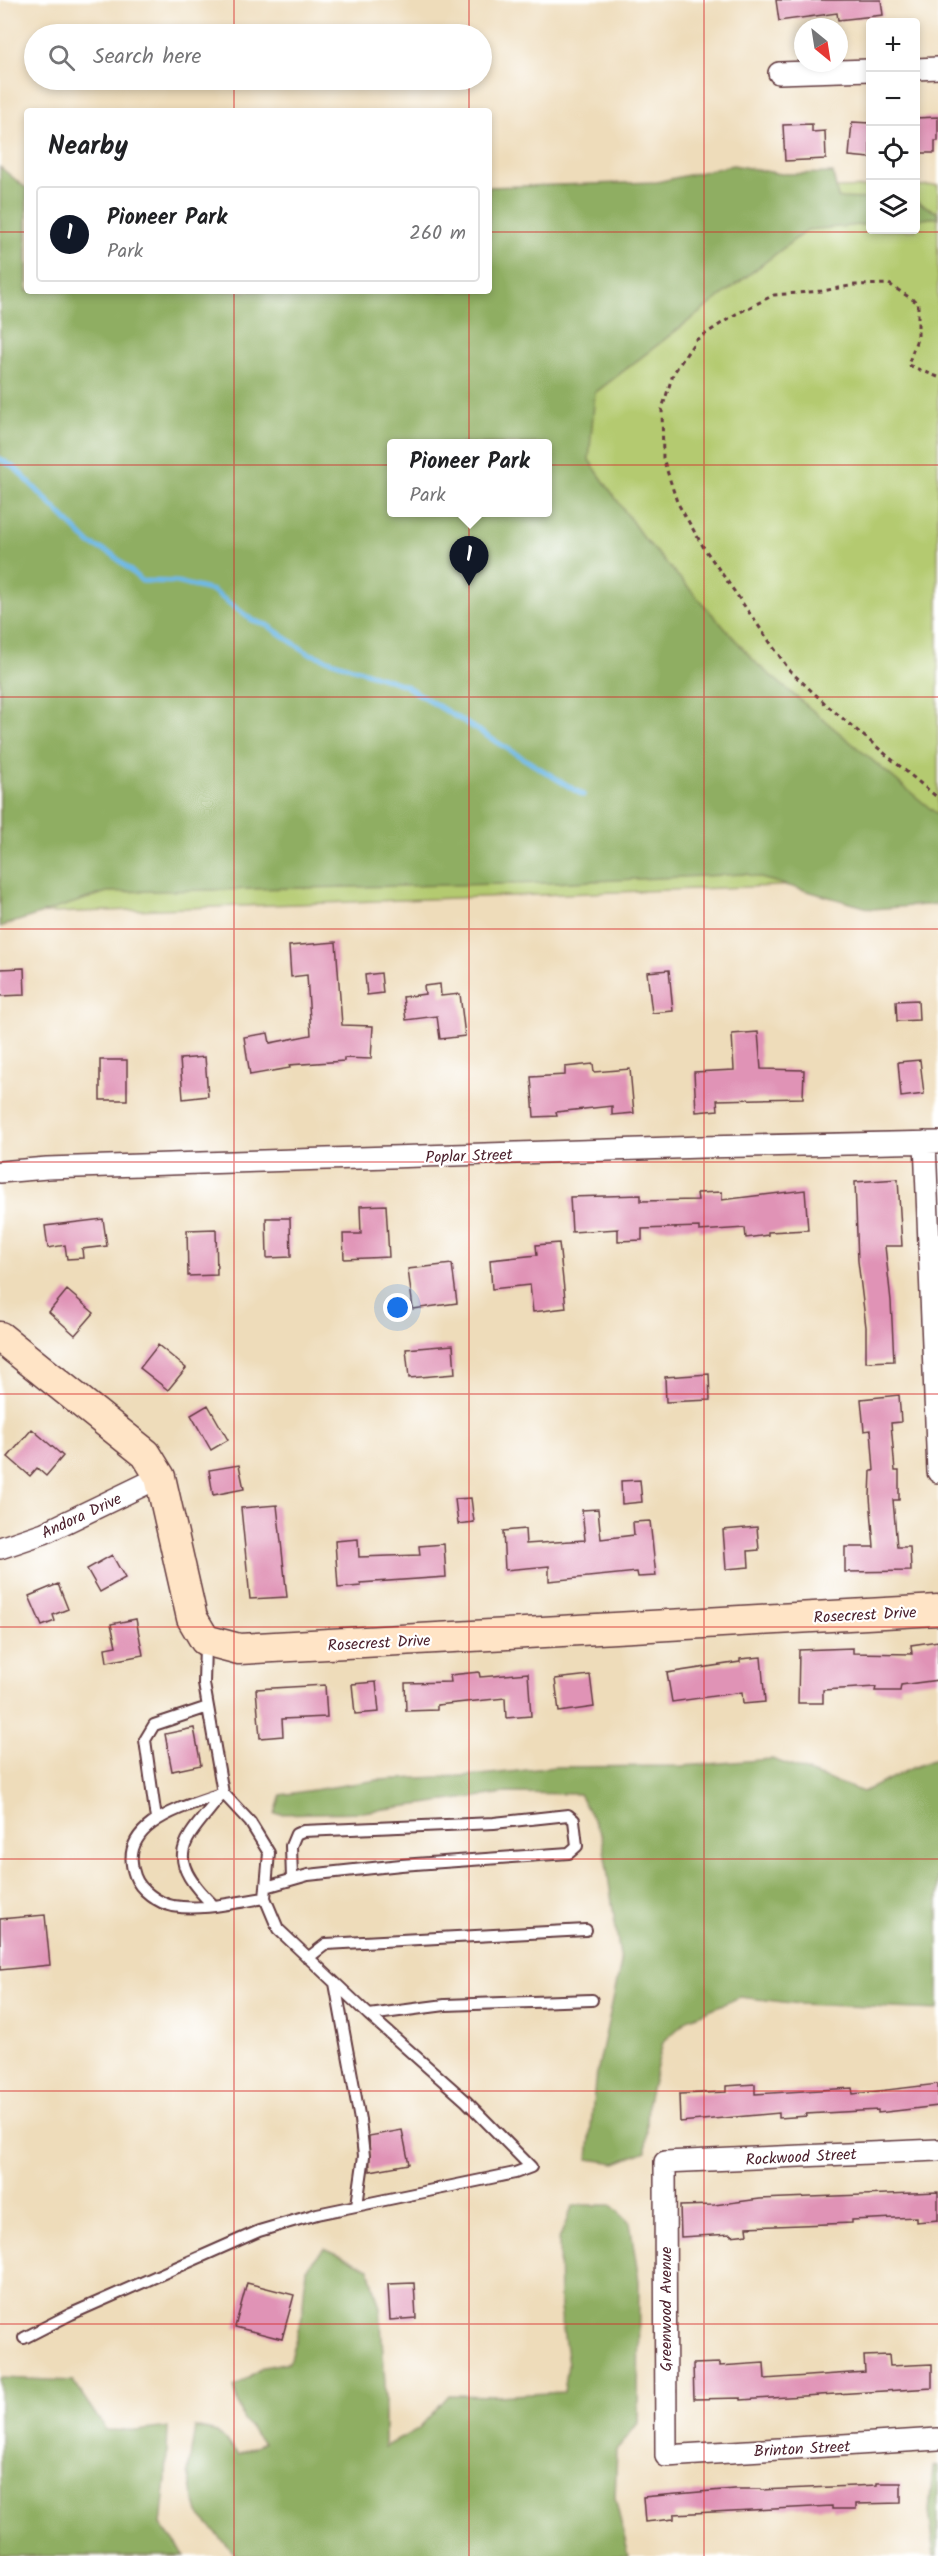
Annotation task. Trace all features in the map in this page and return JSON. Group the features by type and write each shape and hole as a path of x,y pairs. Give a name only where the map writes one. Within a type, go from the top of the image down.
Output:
{"street":[{"path":"920,69 938,68"},
{"path":"779,73 866,70"},
{"path":"932,1142 938,1472"},
{"name":"Poplar Street","path":"0,1172 387,1157 932,1142"},
{"path":"0,1337 146,1454 160,1477 192,1618 205,1640"},
{"name":"Andora Drive","path":"0,1548 44,1533 160,1477"},
{"name":"Rosecrest Drive","path":"205,1640 239,1649 938,1610"},
{"name":"Rockwood Street","path":"665,2162 938,2150"},
{"name":"Greenwood Avenue","path":"665,2162 666,2456"},
{"name":"Brinton Street","path":"666,2456 938,2439"}],"lane":[{"path":"24,2338 71,2314 259,2231 317,2214 515,2173 531,2167 466,2100 369,2015 278,1929 265,1892 269,1853 250,1822 223,1793 204,1684 205,1640"},
{"path":"156,1819 145,1740 154,1725 208,1707"},
{"path":"223,1793 156,1819 140,1836 131,1855 138,1884 153,1897 173,1906 214,1906 265,1892 292,1879 308,1875 401,1865 569,1853 577,1846 574,1820 568,1815 494,1822 303,1831 296,1834 291,1846 292,1879"},
{"path":"214,1906 187,1876 182,1857 183,1844 223,1793"},
{"path":"308,1958 326,1944 586,1930"},
{"path":"335,1983 360,2120 364,2156 357,2205"},
{"path":"369,2015 445,2005 592,2000"}],"path":[{"path":"938,377 908,365 918,336 918,303 889,284 855,285 822,291 774,295 736,314 696,340 674,374 662,409 663,458 677,502 704,548 749,614 790,671 938,798"}],"green space":[{"path":"733,165 781,174 833,173 838,198 866,199 866,224 807,230 595,393 589,460 642,536 758,665 938,815 938,904 872,909 746,874 551,883 107,892 0,927 0,167 24,187 24,294 492,294 492,187 657,182"},
{"path":"938,185 938,880 0,915 0,217 24,283 24,294 492,294 492,200 866,187 866,234 920,234 920,186"},
{"path":"920,203 938,213 938,217 920,219"},
{"path":"938,1758 938,2010 800,2004 740,1997 690,2018 663,2042 648,2101 646,2151 616,2163 588,2159 595,2082 621,1963 602,1836 579,1794 506,1793 363,1812 275,1814 281,1795 378,1780 481,1775 555,1767 683,1766 772,1759 863,1792"},
{"path":"573,2205 611,2205 630,2223 639,2281 638,2423 617,2450 615,2498 629,2556 237,2556 198,2514 188,2473 195,2427 217,2432 239,2455 263,2443 244,2421 234,2387 264,2367 289,2362 302,2317 306,2269 324,2248 369,2268 380,2308 385,2383 385,2447 418,2429 449,2395 497,2396 564,2392 568,2364 560,2309 559,2239"},
{"path":"0,2378 73,2381 106,2430 136,2431 168,2427 161,2524 185,2556 0,2556"},
{"path":"938,2466 938,2556 935,2556 929,2511 933,2467"}],"building":[{"path":"776,0 881,0 883,15 848,19 838,18 837,13 779,21"},
{"path":"938,117 938,141 935,141 935,153 920,153 920,118"},
{"path":"852,122 866,123 866,158 849,156"},
{"path":"812,124 812,132 825,131 826,159 785,161 783,125"},
{"path":"336,942 342,1025 373,1026 371,1059 344,1058 344,1061 289,1065 290,1068 250,1075 244,1037 268,1033 270,1043 311,1035 307,975 291,977 289,946"},
{"path":"24,968 25,995 0,996 0,969"},
{"path":"669,970 673,1011 652,1013 647,972"},
{"path":"381,973 383,993 367,995 365,975"},
{"path":"440,984 441,996 460,994 465,1036 440,1039 437,1016 406,1020 403,997 425,994 424,986"},
{"path":"918,1000 919,1020 897,1021 896,1001"},
{"path":"758,1032 761,1069 804,1070 803,1098 717,1100 718,1110 696,1112 694,1072 734,1070 732,1034"},
{"path":"205,1057 208,1096 183,1099 180,1059"},
{"path":"100,1060 127,1060 127,1100 100,1100"},
{"path":"920,1060 924,1094 901,1097 898,1062"},
{"path":"593,1064 594,1072 630,1069 634,1113 612,1115 612,1106 556,1112 557,1116 534,1117 531,1077 565,1075 565,1067"},
{"path":"898,1179 902,1246 885,1246 894,1361 866,1362 866,1327 858,1261 855,1182"},
{"path":"805,1190 808,1230 768,1232 768,1235 746,1238 745,1228 699,1231 699,1227 642,1229 642,1240 618,1241 618,1229 572,1232 570,1197 641,1195 641,1201 698,1200 697,1193 722,1192 722,1200"},
{"path":"386,1205 389,1257 344,1259 343,1234 361,1234 360,1206"},
{"path":"266,1218 290,1218 291,1257 267,1258"},
{"path":"103,1219 107,1246 82,1249 83,1258 67,1259 65,1245 48,1248 45,1226"},
{"path":"216,1229 217,1275 188,1276 187,1230"},
{"path":"559,1243 566,1308 533,1312 530,1285 492,1289 490,1260 537,1255 536,1245"},
{"path":"452,1264 457,1303 413,1309 408,1269"},
{"path":"67,1290 94,1313 75,1335 49,1312"},
{"path":"158,1345 186,1368 168,1390 140,1368"},
{"path":"453,1345 455,1374 409,1378 406,1349"},
{"path":"709,1374 710,1400 666,1402 665,1377"},
{"path":"899,1395 901,1422 891,1423 895,1471 899,1471 899,1500 893,1500 897,1547 910,1547 911,1571 845,1572 845,1547 874,1547 870,1497 871,1471 874,1471 871,1430 864,1431 861,1399"},
{"path":"208,1405 228,1440 211,1450 191,1415"},
{"path":"32,1429 63,1456 46,1476 37,1468 30,1476 8,1457"},
{"path":"239,1465 244,1489 213,1495 209,1470"},
{"path":"640,1480 642,1502 622,1504 621,1481"},
{"path":"471,1498 474,1522 458,1524 455,1499"},
{"path":"277,1505 287,1597 250,1599 241,1508"},
{"path":"598,1509 601,1539 634,1535 633,1522 650,1521 656,1576 638,1577 637,1572 549,1581 549,1566 505,1570 503,1531 525,1529 526,1544 585,1540 582,1510"},
{"path":"757,1527 759,1550 748,1551 749,1567 726,1569 723,1530"},
{"path":"358,1539 359,1557 420,1555 419,1546 444,1544 446,1577 360,1583 361,1586 338,1588 335,1541"},
{"path":"112,1555 125,1578 100,1592 87,1569"},
{"path":"58,1584 68,1609 53,1615 55,1621 42,1626 29,1596"},
{"path":"136,1619 143,1655 107,1662 105,1648 116,1646 111,1624"},
{"path":"938,1641 938,1680 901,1685 900,1691 875,1691 876,1687 823,1690 823,1703 798,1703 799,1650 853,1648 853,1653 912,1654 911,1645"},
{"path":"761,1657 765,1702 743,1704 742,1692 672,1702 667,1673"},
{"path":"479,1672 480,1677 528,1673 531,1716 506,1718 505,1698 437,1705 437,1710 406,1711 405,1683 451,1682 450,1675"},
{"path":"590,1675 594,1707 559,1712 555,1679"},
{"path":"376,1682 379,1712 355,1714 352,1684"},
{"path":"325,1685 327,1717 282,1719 283,1736 260,1738 256,1689"},
{"path":"194,1728 201,1765 172,1771 165,1734"},
{"path":"45,1915 50,1965 0,1970 0,1919"},
{"path":"755,2084 755,2094 852,2088 853,2094 938,2084 938,2106 878,2113 878,2110 806,2114 807,2116 779,2118 779,2113 680,2122 679,2094 726,2092 726,2086"},
{"path":"402,2130 409,2164 370,2171 369,2136"},
{"path":"938,2192 938,2220 916,2222 916,2217 852,2220 852,2223 747,2227 748,2234 731,2236 731,2234 681,2237 680,2206 714,2205 760,2199"},
{"path":"247,2283 294,2295 282,2339 235,2327"},
{"path":"414,2283 416,2318 390,2320 388,2284"},
{"path":"889,2355 890,2366 932,2364 932,2388 741,2400 741,2398 694,2399 693,2364 720,2363 720,2366 764,2363 765,2379 865,2372 864,2356"},
{"path":"877,2483 901,2483 901,2503 856,2504 856,2509 832,2509 832,2506 674,2514 674,2519 645,2522 643,2497 734,2489 761,2490 877,2485"}],"waterway":[{"path":"0,459 15,468 90,544 112,554 142,581 177,582 213,591 252,620 267,625 308,653 404,685 583,795"}],"place":[{"name":"Pioneer Park","path":"469,586"}]}
